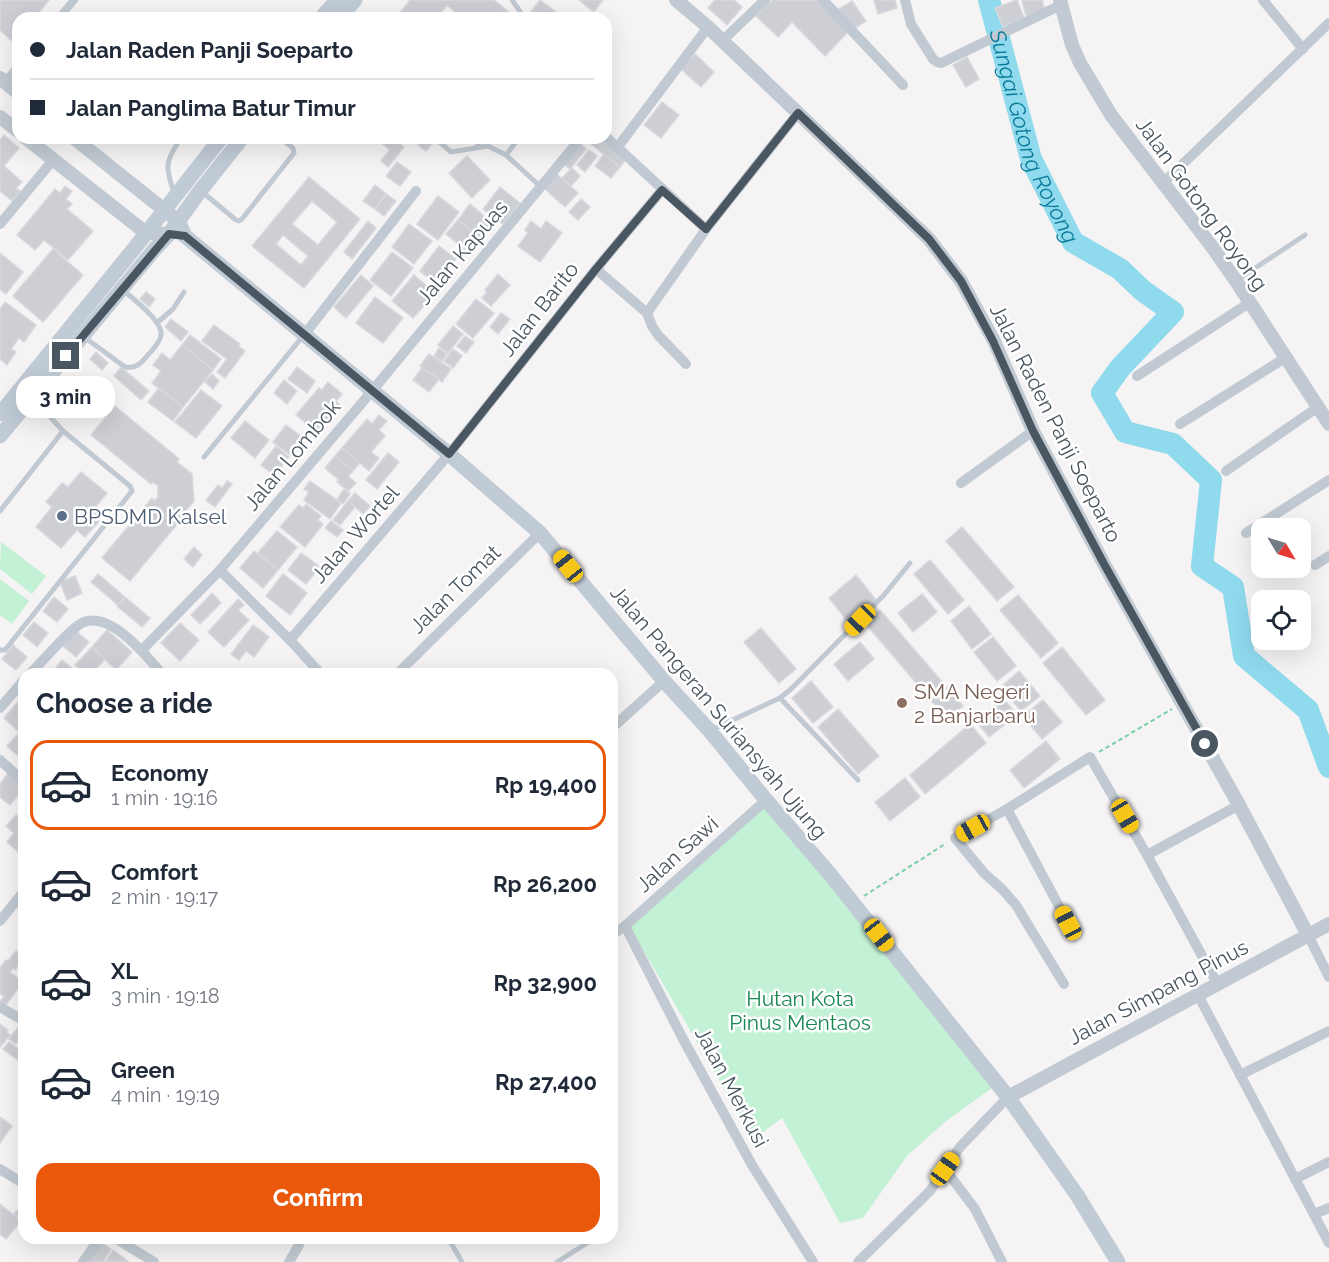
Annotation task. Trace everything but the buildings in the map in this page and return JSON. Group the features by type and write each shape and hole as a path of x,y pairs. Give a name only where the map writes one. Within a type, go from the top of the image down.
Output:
{"main road":[{"path":"326,12 337,0"},
{"path":"345,12 355,0"},
{"path":"0,436 27,393 60,352 146,233 217,144"},
{"path":"60,352 83,336 169,234 237,144"},
{"path":"205,158 219,168"},
{"name":"Jalan Pangeran Suriansyah Ujung","path":"178,221 185,236 540,532 854,903 1008,1097 1077,1195 1118,1262"},
{"path":"169,234 185,236"},
{"path":"0,414 27,393"}],"street":[{"path":"64,12 74,0"},
{"name":"Jalan Raden Panji Soeparto","path":"676,0 708,27 929,239 961,281 993,341 1033,431 1308,935"},
{"path":"722,41 765,0"},
{"path":"823,0 903,85"},
{"path":"905,0 911,24 933,59 941,63 1061,3"},
{"path":"1263,0 1303,49"},
{"name":"Jalan Gotong Royong","path":"1061,3 1072,45 1080,63 1111,115 1213,248 1329,424"},
{"path":"1162,184 1329,23"},
{"path":"617,148 708,27"},
{"path":"647,313 706,229 798,113"},
{"path":"0,117 12,126"},
{"path":"612,143 706,229"},
{"path":"33,144 146,233 169,234"},
{"path":"82,144 178,221"},
{"name":"Jalan Kapuas","path":"372,391 576,144"},
{"path":"0,224 53,160"},
{"name":"Jalan Barito","path":"449,454 662,190"},
{"path":"304,335 416,191"},
{"path":"596,269 647,313 658,335 686,364"},
{"path":"1137,376 1249,303"},
{"path":"1180,424 1285,358"},
{"name":"Jalan Lombok","path":"142,650 220,570 372,391"},
{"path":"1226,471 1318,407"},
{"path":"961,483 1033,431"},
{"name":"Jalan Wortel","path":"290,640 449,454"},
{"path":"1246,533 1329,480"},
{"name":"Jalan Tomat","path":"403,668 540,532"},
{"path":"1314,565 1329,556"},
{"path":"220,570 316,668"},
{"path":"36,668 68,634 83,622 100,620 112,626 142,650 157,668"},
{"path":"618,723 664,681"},
{"path":"0,708 18,693"},
{"path":"1064,984 1016,905 984,873 956,838 1090,757 1148,855 1218,985"},
{"path":"0,760 18,776"},
{"name":"Jalan Sawi","path":"618,931 766,800"},
{"path":"1148,855 1239,805"},
{"path":"1007,809 1068,923"},
{"path":"0,921 18,898"},
{"name":"Jalan Simpang Pinus","path":"1008,1097 1329,924"},
{"name":"Jalan Merkusi","path":"625,926 683,1039 752,1165 813,1262"},
{"path":"1308,935 1329,976"},
{"path":"1198,995 1329,1244"},
{"path":"0,1007 18,1018"},
{"path":"1240,1076 1329,1031"},
{"path":"858,1262 930,1191 960,1147 1008,1097"},
{"path":"1295,1179 1329,1162"},
{"path":"0,1169 18,1180"},
{"path":"945,1169 975,1209 1002,1262"},
{"path":"1314,1214 1329,1208"},
{"path":"83,1262 96,1244"},
{"path":"125,1244 154,1262"},
{"path":"289,1262 299,1245"}],"lane":[{"path":"175,197 167,161 177,144"},
{"path":"200,191 236,220 242,219 294,153 293,148 288,144"},
{"path":"442,144 451,152 488,146 506,155 541,187"},
{"path":"506,155 514,144"},
{"path":"1236,281 1305,234"},
{"path":"83,336 125,367 131,368 136,367 159,342 162,334 158,322 122,289"},
{"path":"158,322 174,309 184,292"},
{"path":"204,457 304,335"},
{"path":"0,650 5,650 132,491 130,486 63,431 27,393"},
{"path":"0,511 63,431"},
{"path":"709,730 780,698 791,689 884,595 910,563"},
{"path":"780,698 858,780"},
{"path":"452,1244 462,1262"},
{"path":"556,1262 585,1244"}],"path":[{"path":"1090,757 1182,702"},
{"path":"854,903 956,838"}],"green space":[{"path":"1,542 46,576 32,594 0,569"},
{"path":"0,579 29,601 12,624 0,615"},
{"name":"Hutan Kota Pinus Mentaos","path":"764,806 850,905 992,1088 945,1122 907,1156 863,1218 840,1223 782,1118 754,1139 629,926"}],"waterway":[{"name":"Sungai Gotong Royong","path":"989,0 1031,159 1073,242 1120,269 1143,291 1173,312 1120,368 1102,393 1125,432 1173,444 1211,480 1202,566 1233,587 1244,656 1308,710 1329,767"}],"place":[{"name":"BPSDMD Kalsel","path":"62,516"},
{"name":"SMA Negeri 2 Banjarbaru","path":"902,703"}],"route":[{"path":"66,356 169,234 185,236 449,454 662,190 706,229 798,113 929,239 961,281 993,341 1033,431 1104,564 1205,744"}]}
